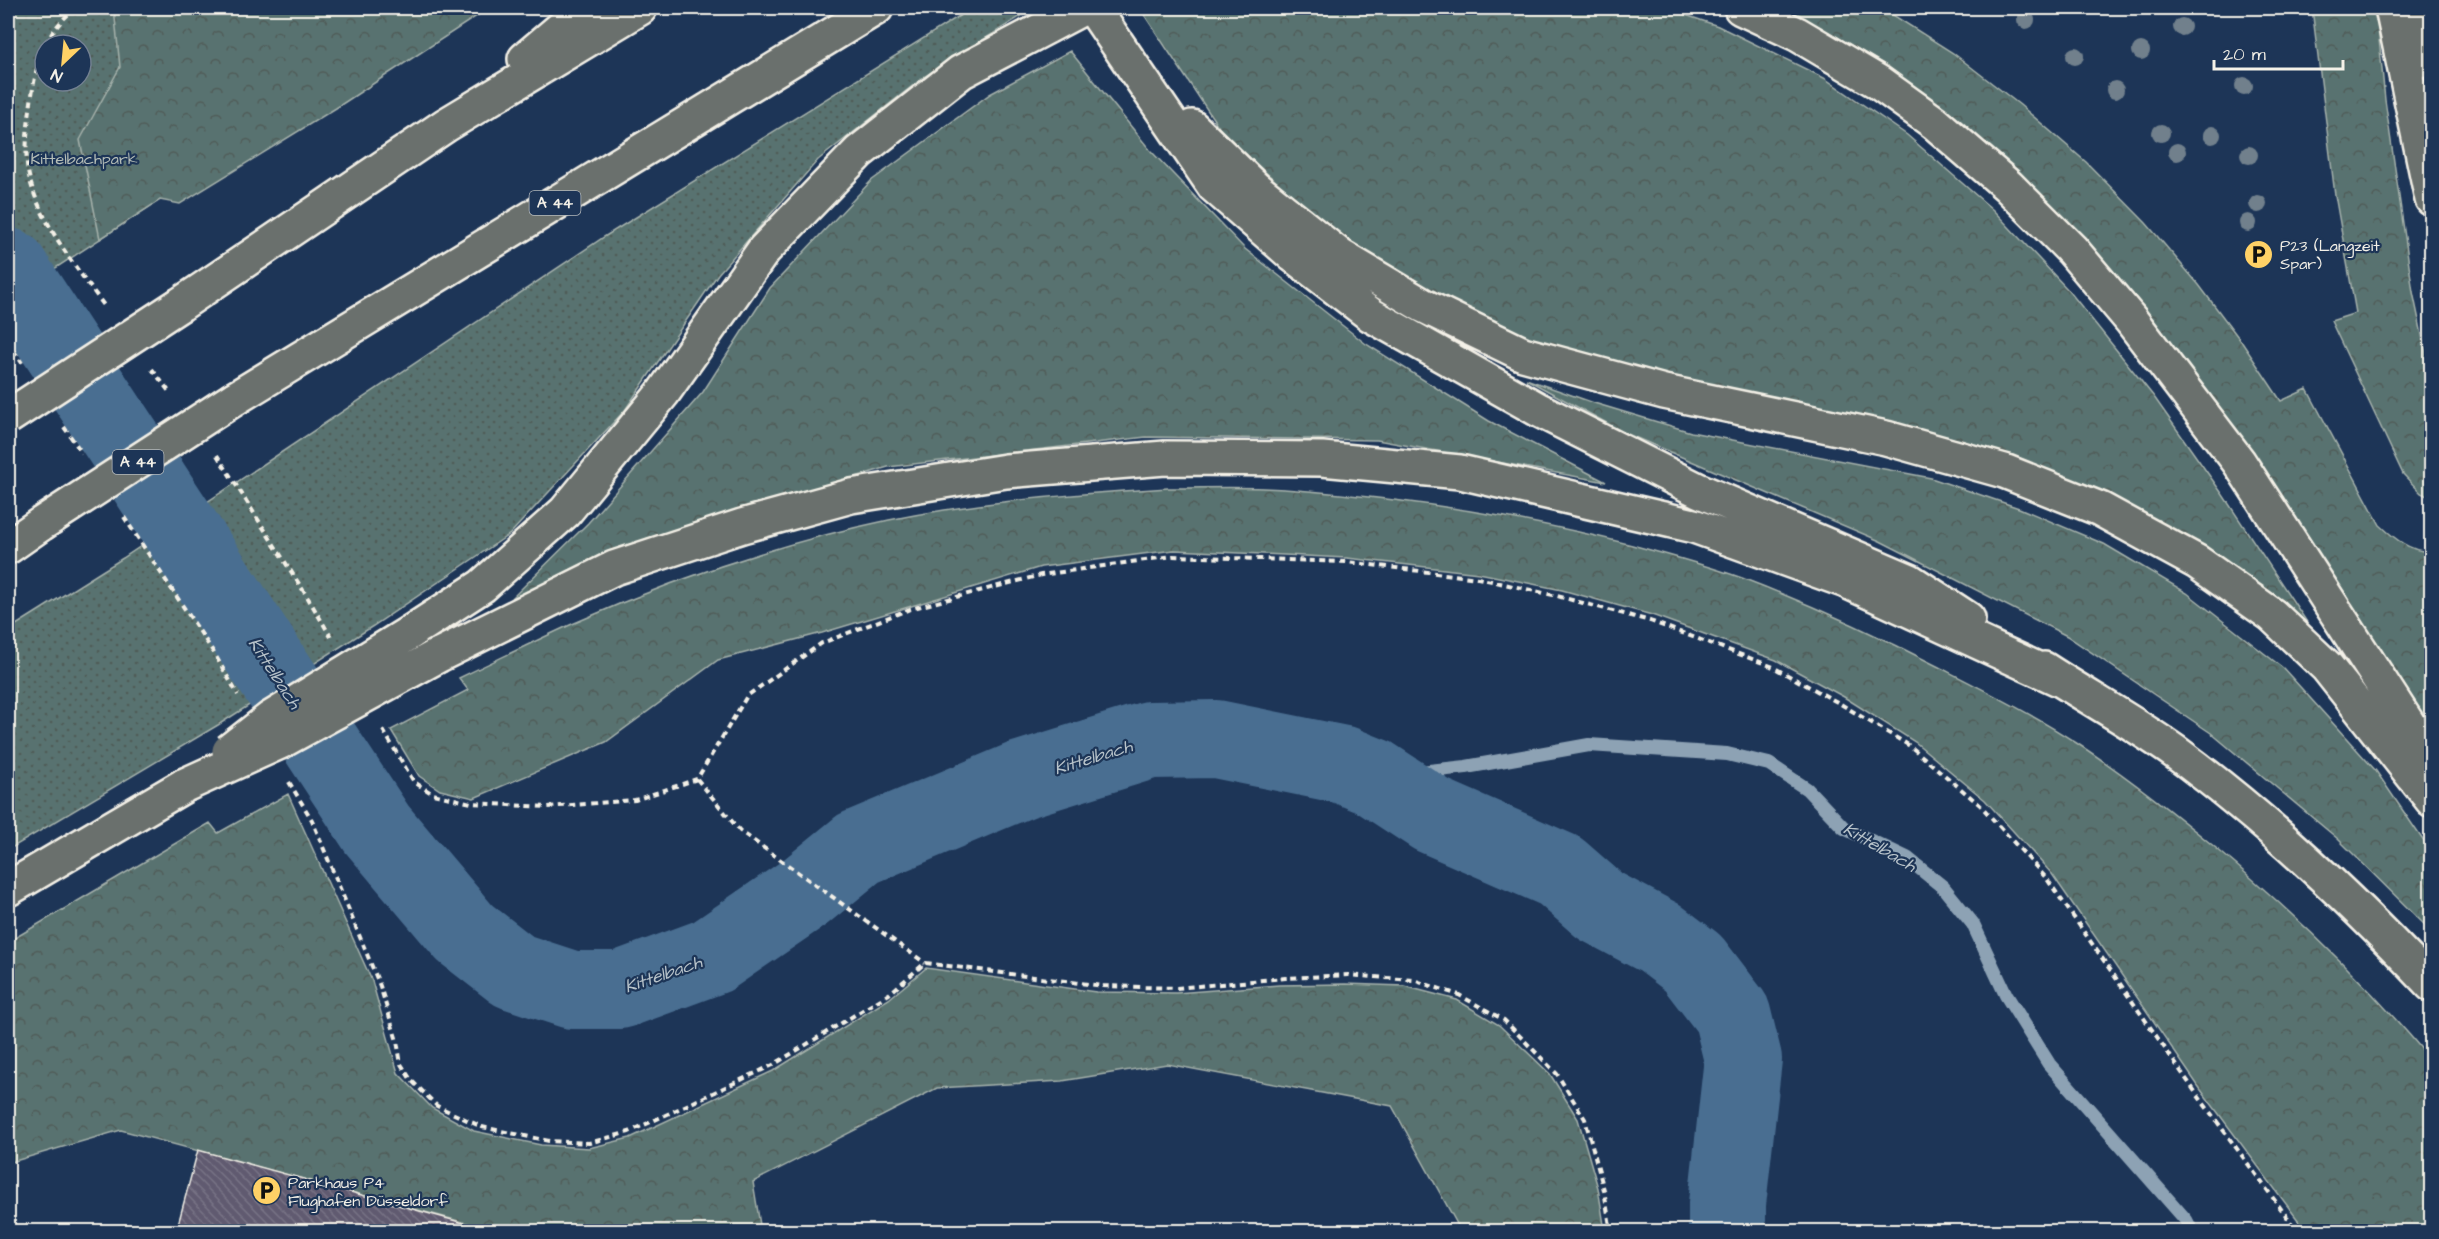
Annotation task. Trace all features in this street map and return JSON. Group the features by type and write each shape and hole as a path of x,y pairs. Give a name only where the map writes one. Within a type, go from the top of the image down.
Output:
{"highway":[{"path":"446,126 585,8"},
{"path":"8,417 446,126 640,8"},
{"name":"A 44","path":"8,547 234,399 876,8"},
{"path":"185,785 271,718 482,586 566,512 663,393 764,250 860,152 961,72 1083,8"},
{"path":"1093,8 1214,186 1294,256 1371,315 1539,410 1677,479 1910,581 2173,751 2254,814 2337,889 2432,985"},
{"path":"1742,8 1797,34 1878,82 1935,123 2008,186 2072,250 2131,320 2239,462 2432,761"},
{"path":"2392,8 2432,199"},
{"path":"2412,97 2418,8"},
{"path":"1136,74 1256,189 1340,256 1424,306 1523,354 1664,392 1886,438 2004,471 2100,509 2197,562 2272,615 2327,667 2432,800"},
{"path":"8,889 185,785 280,742 439,655 614,568 742,526 851,496 1006,471 1165,458 1322,459 1460,472 1695,526 1846,581 2061,680"}],"path":[{"path":"76,8 52,34 36,67 28,124 27,165 40,207 56,236 66,254 108,311"},
{"path":"8,342 27,371"},
{"path":"151,367 172,395"},
{"path":"59,420 85,459"},
{"path":"214,451 308,598 336,647"},
{"path":"117,507 214,653 243,702"},
{"path":"381,727 414,782 433,794 471,803 548,807 635,800 697,778 747,696 822,643 910,609 1041,575 1173,556 1346,562 1478,578 1557,596 1650,621 1771,666 1839,703 1910,746 1980,805 2047,879 2196,1093 2298,1232"},
{"path":"697,778 740,831 925,963 1103,986 1177,988 1348,975 1413,980 1459,995 1504,1020 1557,1074 1585,1119 1604,1190 1611,1232"},
{"path":"289,781 312,820 380,986 397,1041 401,1064 411,1080 437,1106 482,1127 549,1142 589,1143 629,1132 773,1065 889,994 925,963"}],"green space":[{"name":"Kittelbachpark","path":"8,8 276,8 160,200 8,299"},
{"path":"114,8 489,8 336,108 180,204 160,200 100,239 80,140 120,67"},
{"path":"972,8 1034,8 925,76 818,160 718,274 625,410 510,534 373,626 218,725 8,850 8,630 123,558 604,237"},
{"path":"1167,8 1665,8 1718,26 1824,78 1907,135 1993,210 2070,292 2154,397 2223,495 2318,639 2154,523 1527,337 1426,293 1323,222 1226,138 1143,13"},
{"path":"1779,8 1882,8 1953,53 2020,105 2086,162 2146,223 2199,285 2241,341 2281,401 2307,389 2380,525 2410,547 2431,551 2431,740 2118,282 2016,170 1947,112 1887,66 1820,27"},
{"path":"2312,8 2376,8 2385,100 2413,292 2431,378 2431,498 2421,493 2403,474 2331,321 2356,313 2335,195"},
{"path":"1070,51 1150,150 1245,249 1366,344 1489,421 1606,482 1377,440 1146,437 888,467 696,526 512,598 588,523 703,392 770,288 871,181 990,94"},
{"path":"1526,379 1594,403 1691,432 1931,478 2019,508 2104,544 2187,593 2283,668 2376,771 2431,852 2431,931 2338,839 2211,733 2067,636 1880,541 1625,433"},
{"path":"1168,488 1269,488 1372,497 1503,516 1632,545 1728,573 1817,609 1915,655 2044,723 2131,781 2245,873 2355,976 2431,1060 2431,1231 2304,1231 2201,1090 2052,874 1985,800 1915,742 1844,697 1776,660 1652,615 1562,590 1479,573 1347,558 1174,550 1041,567 822,633 718,660 606,742 474,798 440,790 419,776 391,730 468,690 459,678 528,644 647,593 767,551 848,529 924,513 993,503"},
{"path":"288,794 372,981 398,1073 432,1108 474,1131 541,1145 589,1148 630,1138 773,1071 889,999 926,968 1096,992 1176,993 1279,985 1404,986 1457,1000 1499,1025 1550,1074 1578,1119 1598,1188 1605,1231 1461,1231 1392,1106 1167,1064 1062,1081 937,1088 753,1182 761,1231 496,1231 121,1130 8,1163 8,942 210,823 218,833"}],"building":[{"name":"Parkhaus P4 Flughafen Düsseldorf","path":"198,1150 496,1232 176,1232"}],"waterway":[{"name":"Kittelbach","path":"8,267 377,829 465,933 514,971 572,990 620,990 712,956 804,893 859,848 1021,780 1150,740 1216,739 1344,765 1374,777 1432,815 1560,871 1600,906 1660,938 1693,963 1732,1014 1743,1059 1727,1204 1727,1232"},
{"name":"Kittelbach","path":"1374,777 1466,767 1589,745 1727,754 1769,764 1807,789 1844,828 1907,858 1943,887 1973,924 2006,995 2049,1064 2186,1220 2192,1232"}],"place":[{"name":"P23 (Langzeit Spar)","path":"2259,254"},
{"name":"Parkhaus P4 Flughafen Düsseldorf","path":"267,1191"}]}
